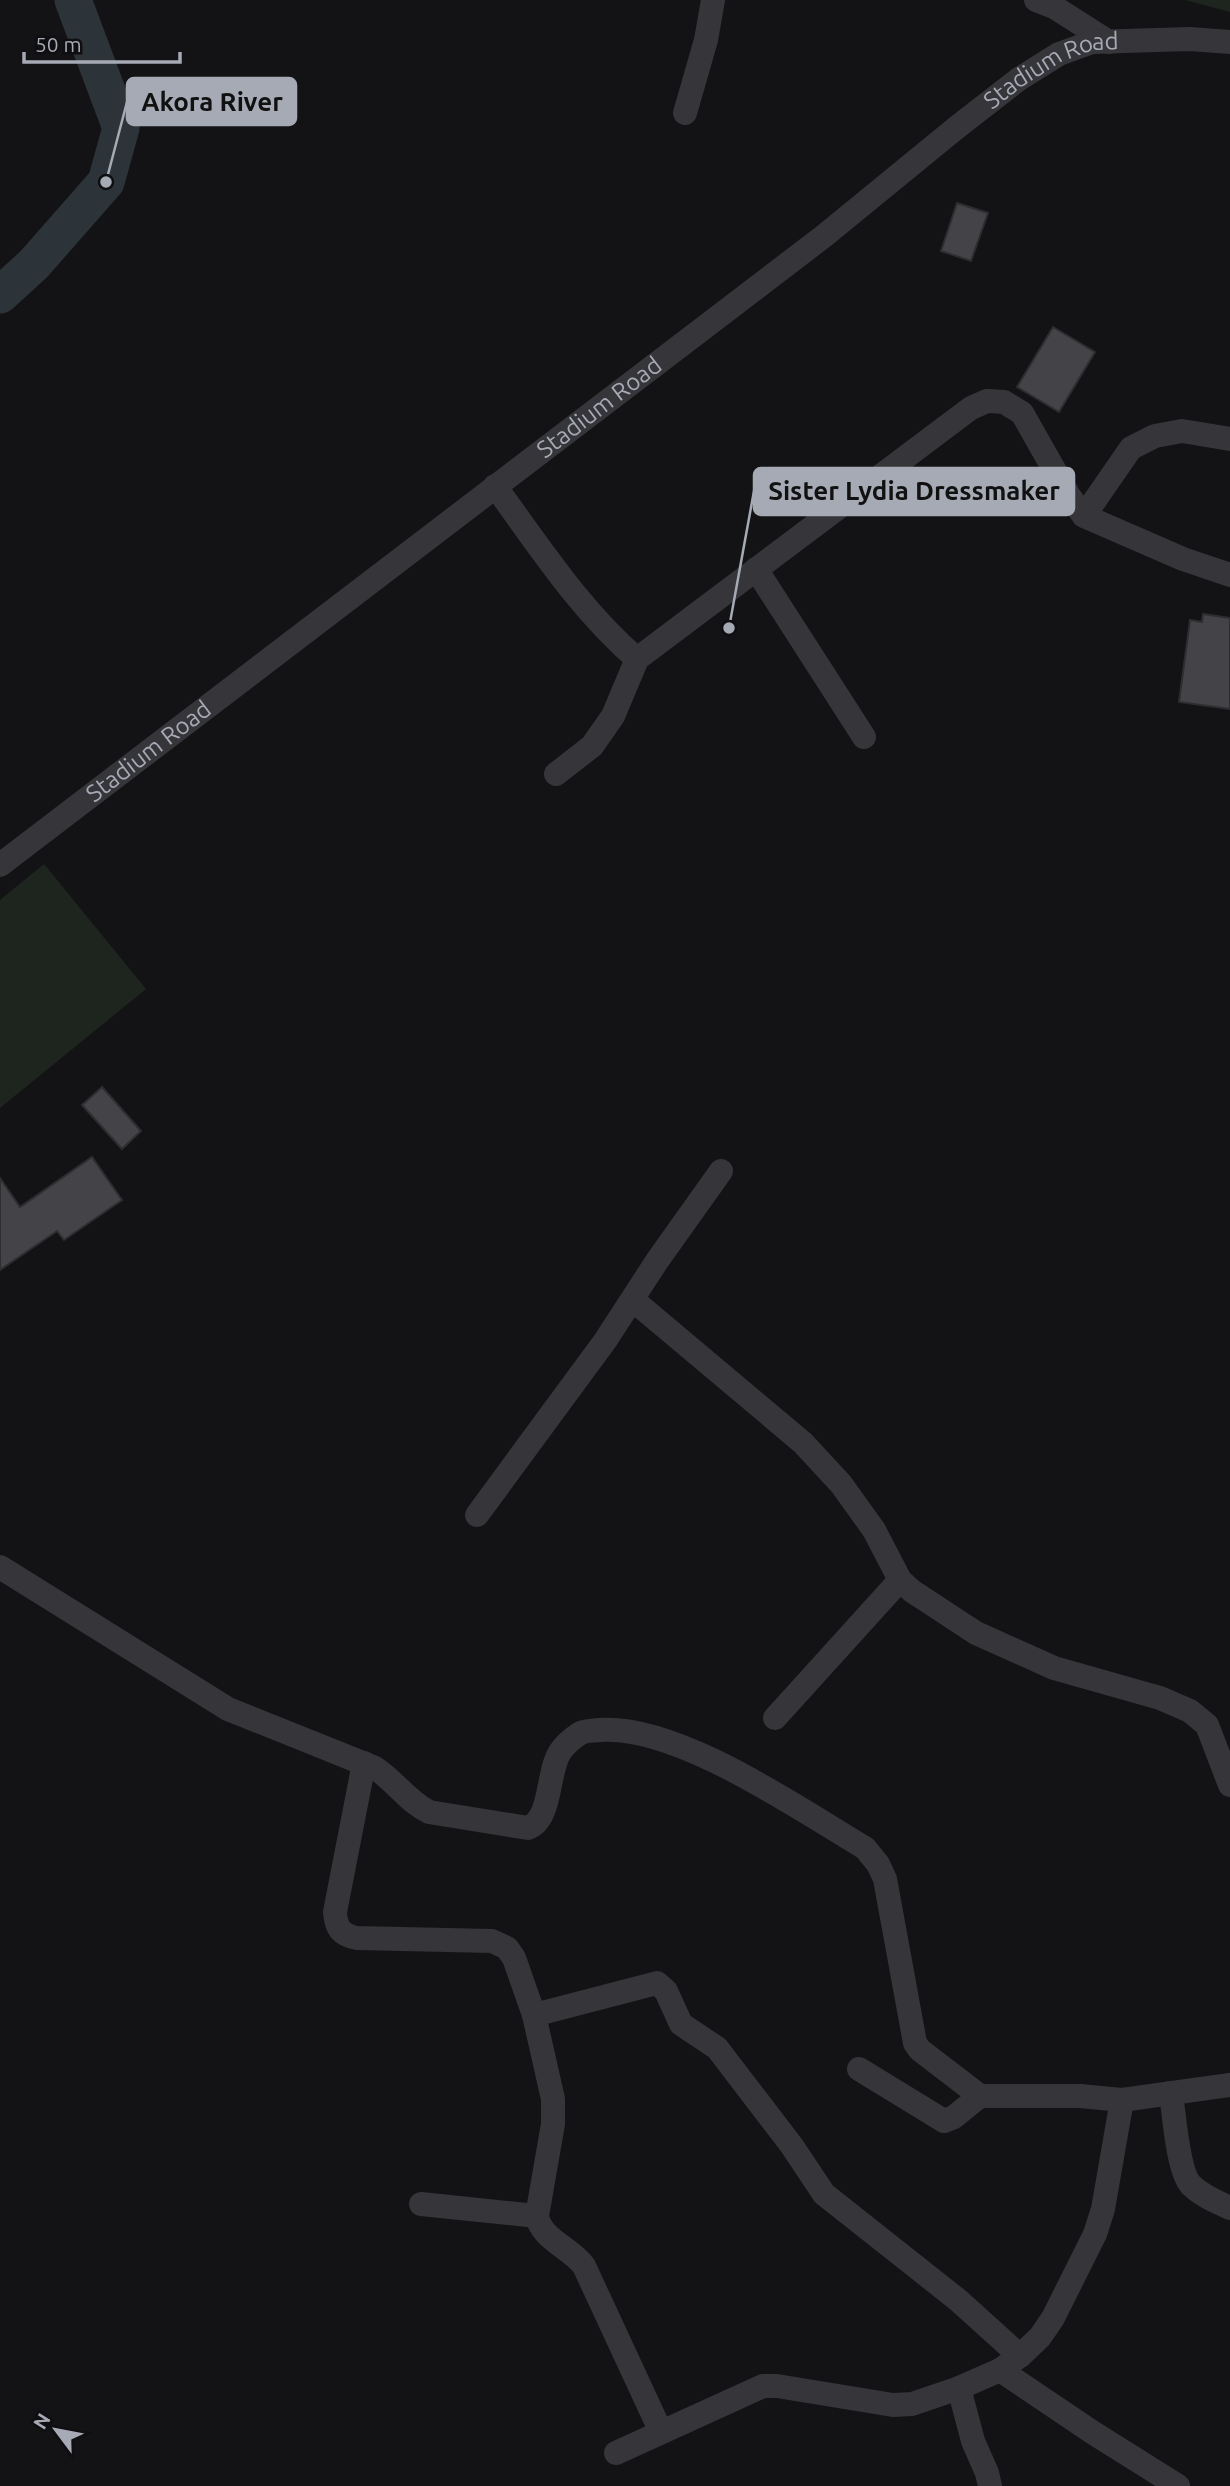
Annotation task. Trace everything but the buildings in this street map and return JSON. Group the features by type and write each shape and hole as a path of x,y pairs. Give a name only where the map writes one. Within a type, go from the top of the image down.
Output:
{"street":[{"path":"685,113 706,40 713,0"},
{"path":"1036,0 1054,7 1109,42"},
{"name":"Stadium Road","path":"0,865 824,236 1019,79 1059,54 1092,42 1191,39 1230,42"},
{"path":"556,774 592,746 613,716 637,659 971,408 986,401 1004,402 1022,413 1069,496 1084,516 1183,559 1230,575"},
{"path":"1084,516 1131,448 1155,436 1182,431 1230,439"},
{"path":"495,486 571,590 611,636 637,659"},
{"path":"756,569 864,737"},
{"path":"477,1515 633,1300 657,1261 721,1171"},
{"path":"633,1300 803,1443 841,1484 874,1530 900,1580 912,1591 976,1633 1054,1668 1160,1698 1190,1711 1207,1725 1230,1785"},
{"path":"0,1567 228,1709 364,1763 385,1774 415,1805 429,1812 528,1828 534,1826 542,1815 559,1753 581,1732 619,1728 677,1745 737,1772 865,1848 878,1864 885,1879 915,2043 920,2050 980,2096 1080,2096 1122,2100 1230,2085"},
{"path":"775,1718 900,1580"},
{"path":"364,1763 335,1922 339,1931 357,1938 492,1941 507,1948 514,1958 534,2015 555,2111 537,2216 539,2225 543,2231 577,2256 584,2266 661,2432"},
{"path":"534,2015 657,1983 666,1991 681,2024 716,2048 792,2146 824,2194 958,2300 1010,2363 1092,2432 1178,2486"},
{"path":"859,2069 944,2121 954,2117 980,2096"},
{"path":"1171,2093 1180,2159 1189,2184 1207,2197 1230,2208"},
{"path":"616,2453 763,2386 893,2405 912,2404 959,2388 1010,2363 1040,2337 1053,2318 1095,2234 1103,2209 1122,2100"},
{"path":"421,2204 537,2216"},
{"path":"959,2388 973,2441 988,2473 990,2486"}],"shaded area":[{"path":"1185,0 1230,0 1230,12"},
{"path":"44,864 146,989 0,1108 0,900"}],"waterway":[{"path":"0,295 34,264 106,182 121,128 73,0"}],"place":[{"name":"Akora River","path":"106,182"},
{"name":"Sister Lydia Dressmaker","path":"729,628"}]}
